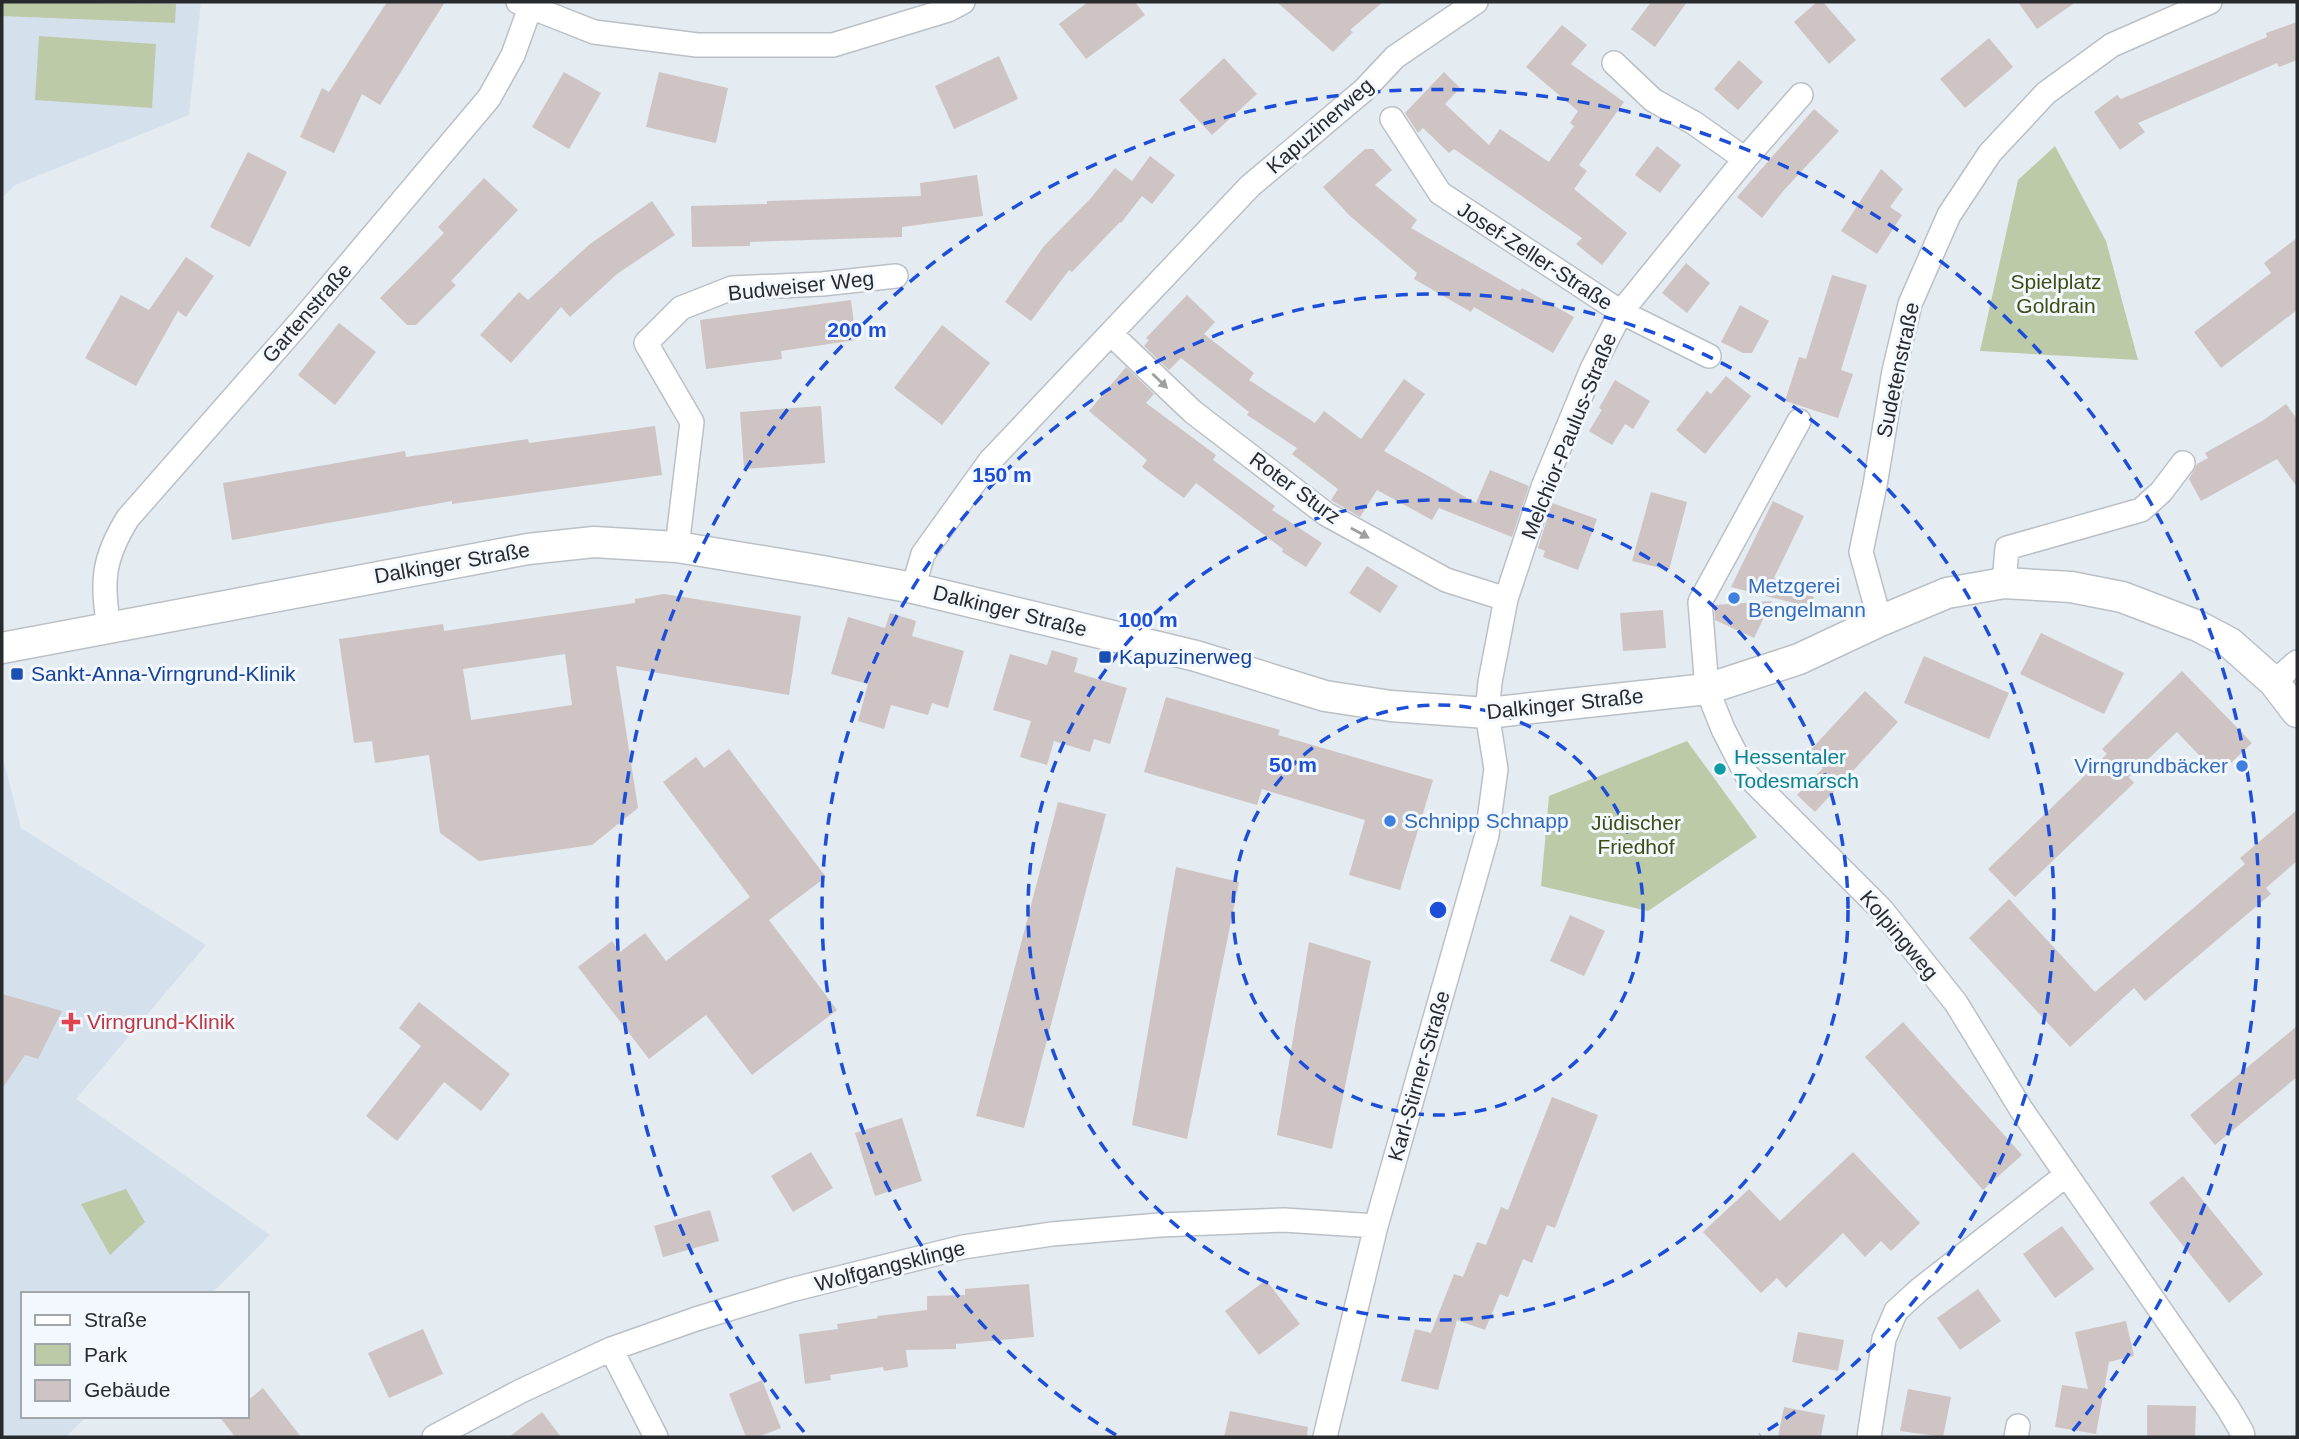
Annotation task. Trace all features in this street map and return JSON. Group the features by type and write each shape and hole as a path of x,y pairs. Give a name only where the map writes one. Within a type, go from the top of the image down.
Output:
{"street":[{"path":"527,4 594,32 697,46 833,45 948,10 963,2"},
{"name":"Kapuzinerweg","path":"913,587 923,554 990,461 1250,186 1364,90 1395,57 1476,2"},
{"name":"Sudetenstraße","path":"1880,621 1861,552 1894,372 1910,304 1949,215 1990,153 2046,93 2112,45 2210,2"},
{"name":"Gartenstraße","path":"109,627 103,579 116,537 128,518 344,271 489,98 513,55 527,4"},
{"path":"1614,63 1653,100 1745,159"},
{"name":"Melchior-Paulus-Straße","path":"1487,713 1490,682 1506,599 1544,487 1592,369 1621,312 1745,159 1801,95"},
{"name":"Josef-Zeller-Straße","path":"1392,119 1440,193 1621,312 1709,356"},
{"name":"Budweiser Weg","path":"677,547 692,422 646,343 681,308 732,288 822,284 896,276"},
{"name":"Roter Sturz","path":"1111,334 1193,412 1326,514 1446,580 1506,599"},
{"name":"Kolpingweg","path":"1799,422 1700,602 1707,689 1746,774 1882,911 1956,1003 2021,1109 2228,1408 2243,1437"},
{"path":"2004,583 2007,548 2141,510 2161,492 2183,463"},
{"name":"Dalkinger Straße","path":"2,648 528,549 594,542 677,547 913,587 1196,656 1325,696 1391,706 1487,713 1707,689 1799,659 1947,593 2004,583 2071,587 2122,597 2197,626 2230,643 2274,682 2297,712"},
{"path":"2274,682 2297,662"},
{"name":"Karl-Stirner-Straße","path":"1325,1437 1376,1226 1487,835 1496,769 1487,713"},
{"path":"1870,1437 1884,1339 1896,1311 2066,1175"},
{"name":"Wolfgangsklinge","path":"433,1437 521,1391 611,1349 791,1290 962,1247 1052,1234 1160,1225 1284,1220 1376,1226"},
{"path":"611,1349 656,1437"}],"shaded area":[{"path":"2,2 201,2 189,115 15,185 2,198"},
{"name":"Virngrund-Klinik","path":"2,755 21,828 206,945 76,1099 270,1235 213,1292 21,1292 21,1418 85,1418 66,1437 2,1437"}],"green space":[{"path":"2,2 176,4 175,23 2,16"},
{"path":"39,36 156,44 152,108 35,100"},
{"name":"Spielplatz Goldrain","path":"2055,146 2106,241 2138,360 1980,351 2018,180"},
{"name":"Jüdischer Friedhof","path":"1687,741 1757,837 1648,911 1541,886 1549,796"},
{"path":"126,1189 145,1222 110,1255 81,1204"}],"building":[{"path":"387,2 445,2 380,105 362,94 334,153 300,137 322,88 329,92"},
{"path":"1088,2 1135,2 1145,15 1086,59 1059,24"},
{"path":"1277,2 1383,2 1350,30 1353,32 1333,52"},
{"path":"1651,2 1687,2 1655,47 1631,29"},
{"path":"1817,2 1823,2 1856,40 1829,64 1794,22"},
{"path":"2018,2 2076,2 2037,29"},
{"path":"2297,22 2297,60 2279,67 2277,63 2138,123 2145,132 2120,150 2094,112 2117,95 2121,99 2267,37 2266,33"},
{"path":"1562,25 1587,45 1571,64 1624,102 1579,165 1587,171 1574,189 1627,233 1602,265 1576,244 1582,238 1454,149 1449,153 1423,128 1418,133 1405,113 1444,72 1460,88 1445,104 1489,145 1500,129 1549,162 1574,126 1570,123 1578,111 1526,67"},
{"path":"1989,38 2013,67 1965,108 1940,79"},
{"path":"999,56 1018,99 954,129 935,86"},
{"path":"1224,58 1257,94 1212,135 1179,100"},
{"path":"1739,60 1763,82 1738,110 1714,89"},
{"path":"564,72 601,93 569,149 532,127"},
{"path":"659,72 728,88 716,143 646,127"},
{"path":"1814,109 1839,131 1762,218 1737,197"},
{"path":"1657,146 1681,165 1660,193 1635,175"},
{"path":"1365,149 1373,149 1392,170 1375,185 1417,220 1411,228 1520,291 1522,288 1574,317 1553,353 1474,307 1471,312 1414,279 1417,273 1350,216 1323,187"},
{"path":"248,152 287,172 250,247 210,227"},
{"path":"1150,156 1175,175 1152,204 1142,196 1121,223 1072,272 1069,270 1031,321 1005,302 1044,246 1091,198 1115,168 1132,181"},
{"path":"1881,169 1903,189 1890,207 1902,215 1877,254 1841,231"},
{"path":"977,175 983,216 902,227 902,237 750,242 750,246 692,247 691,206 921,196 920,183"},
{"path":"484,178 518,210 451,281 456,285 416,325 407,325 380,298 444,233 438,227"},
{"path":"652,201 675,235 617,274 570,317 561,307 511,363 480,335 519,292 528,300 590,244"},
{"path":"2297,238 2297,310 2221,368 2194,332 2271,273 2264,263"},
{"path":"186,257 214,276 186,317 178,311 136,386 85,358 121,295 149,310"},
{"path":"1686,263 1710,283 1687,313 1662,293"},
{"path":"1832,275 1867,285 1841,370 1853,374 1838,418 1785,401 1799,357 1806,359"},
{"path":"1187,295 1215,322 1204,334 1254,373 1249,380 1315,423 1324,411 1361,439 1404,379 1425,394 1384,451 1476,503 1490,470 1529,486 1512,537 1439,508 1432,520 1377,490 1360,517 1331,500 1338,489 1292,454 1297,448 1247,415 1249,412 1181,358 1169,370 1144,346 1149,340 1146,338"},
{"path":"851,300 856,340 781,351 782,359 706,369 700,320"},
{"path":"1740,305 1769,321 1752,353 1743,353 1721,342"},
{"path":"339,323 376,352 335,405 298,375"},
{"path":"942,325 990,363 942,425 894,388"},
{"path":"1126,367 1154,394 1146,403 1216,455 1213,460 1275,506 1272,510 1322,543 1306,567 1282,552 1283,549 1196,483 1184,498 1163,483 1142,467 1147,460 1089,411"},
{"path":"1726,376 1751,396 1705,454 1676,430 1707,391 1711,394"},
{"path":"1615,380 1650,401 1633,429 1625,424 1612,445 1589,431"},
{"path":"2286,404 2297,419 2297,487 2277,459 2201,501 2189,479 2197,464 2208,458 2205,453 2262,421"},
{"path":"821,406 825,463 744,469 740,412"},
{"path":"655,426 662,475 452,504 452,501 232,540 223,483 405,451 406,457 528,439 529,443"},
{"path":"1651,492 1687,502 1669,570 1632,561"},
{"path":"1773,501 1804,516 1774,578 1814,597 1810,607 1731,587"},
{"path":"1552,503 1597,519 1578,570 1543,557 1545,551 1538,548"},
{"path":"1367,566 1398,586 1380,613 1349,593"},
{"path":"664,594 801,616 789,695 616,666 638,808 592,845 479,861 440,833 429,755 375,763 372,741 354,743 339,639 443,624 444,631 635,603 635,599","holes":["565,654 572,705 471,720 463,669"]},
{"path":"1772,601 1754,638 1715,620 1714,605"},
{"path":"1663,610 1666,648 1623,651 1620,613"},
{"path":"890,613 916,621 912,636 964,651 948,708 932,703 928,715 891,705 884,729 858,721 868,684 831,674 848,617 885,628"},
{"path":"2041,633 2124,673 2104,714 2020,674"},
{"path":"1052,650 1078,658 1074,672 1127,688 1110,744 1094,739 1090,752 1054,741 1047,765 1020,757 1031,721 993,710 1010,654 1047,665"},
{"path":"1924,656 2009,693 1989,739 1904,703"},
{"path":"2182,671 2252,743 2218,775 2177,732 2129,777 2134,783 2015,897 1988,869 2107,754 2102,749"},
{"path":"1865,691 1898,722 1815,812 1797,795 1823,768 1807,754"},
{"path":"1166,697 1280,730 1278,735 1433,780 1400,890 1349,875 1365,820 1262,789 1257,805 1144,772"},
{"path":"729,749 826,877 769,920 837,1010 752,1075 706,1015 649,1059 578,967 612,941 620,952 645,933 666,961 750,897 663,782 696,757 704,768"},
{"path":"1058,802 1106,814 1024,1128 976,1116"},
{"path":"2297,810 2297,861 2266,888 2271,894 2145,1001 2134,988 2070,1047 1969,938 2009,899 2095,992 2245,864 2240,858"},
{"path":"1176,867 1239,882 1187,1139 1132,1125"},
{"path":"1570,915 1605,931 1584,976 1550,961"},
{"path":"1309,942 1371,961 1332,1149 1277,1135"},
{"path":"2,994 62,1011 38,1059 25,1055 2,1089"},
{"path":"419,1002 510,1074 481,1111 444,1082 397,1141 366,1116 421,1046 399,1028"},
{"path":"1903,1022 2022,1155 1983,1190 1865,1057"},
{"path":"2297,1026 2297,1077 2215,1145 2190,1115"},
{"path":"1552,1097 1598,1115 1555,1228 1547,1225 1532,1263 1523,1259 1508,1297 1500,1294 1485,1330 1457,1320 1438,1390 1401,1381 1415,1329 1431,1333 1454,1274 1463,1277 1477,1242 1486,1245 1501,1207 1508,1210"},
{"path":"902,1118 922,1181 875,1196 855,1133"},
{"path":"811,1152 833,1188 793,1212 771,1176"},
{"path":"1853,1152 1920,1223 1891,1251 1881,1241 1865,1257 1843,1233 1786,1288 1777,1278 1761,1293 1703,1232 1749,1189 1780,1221"},
{"path":"2183,1176 2263,1274 2229,1303 2149,1203"},
{"path":"710,1210 719,1241 663,1257 654,1226"},
{"path":"2062,1226 2094,1269 2055,1298 2023,1254"},
{"path":"1266,1280 1300,1324 1259,1355 1225,1311"},
{"path":"1029,1284 1034,1337 956,1344 956,1349 906,1350 908,1367 884,1371 883,1367 830,1375 831,1380 805,1384 799,1334 838,1329 837,1324 878,1318 877,1316 927,1310 927,1296 965,1295 965,1289"},
{"path":"1978,1289 2001,1321 1960,1350 1937,1318"},
{"path":"2126,1321 2134,1356 2109,1362 2096,1434 2055,1427 2062,1385 2088,1389 2075,1332"},
{"path":"423,1329 443,1374 389,1398 368,1353"},
{"path":"1798,1332 1844,1340 1838,1371 1792,1362"},
{"path":"762,1380 781,1428 758,1437 746,1437 729,1394"},
{"path":"263,1388 301,1437 235,1437 221,1418 248,1418 248,1400"},
{"path":"1908,1389 1951,1397 1943,1437 1900,1431"},
{"path":"2147,1405 2196,1406 2195,1437 2147,1437"},
{"path":"1784,1407 1825,1415 1821,1437 1778,1437"},
{"path":"1230,1411 1308,1427 1307,1437 1224,1437"},
{"path":"542,1412 561,1437 509,1437"}],"place":[{"name":"Metzgerei Bengelmann","path":"1734,598"},
{"name":"Kapuzinerweg","path":"1105,657"},
{"name":"Sankt-Anna-Virngrund-Klinik","path":"17,674"},
{"name":"Virngrundbäcker","path":"2242,766"},
{"name":"Hessentaler Todesmarsch","path":"1720,769"},
{"name":"Schnipp Schnapp","path":"1390,821"},
{"name":"Virngrund-Klinik","path":"71,1022"}]}
